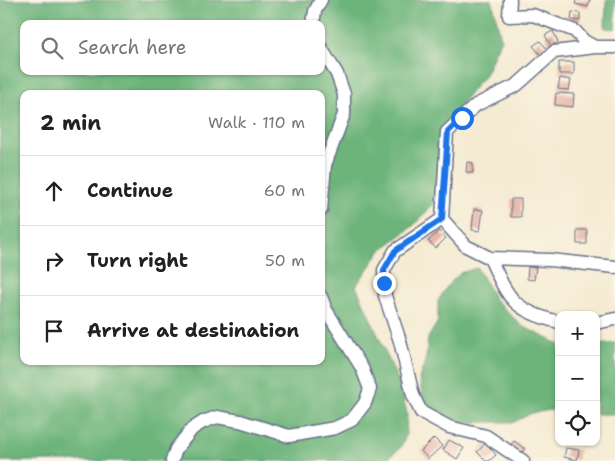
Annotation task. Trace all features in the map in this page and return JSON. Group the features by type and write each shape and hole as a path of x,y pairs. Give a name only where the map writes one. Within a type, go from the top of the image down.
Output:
{"street":[{"path":"314,20 315,11 321,0"},
{"path":"510,0 509,16 532,15 541,18 575,31 584,41 595,47"},
{"path":"615,47 595,47 554,52 517,84 476,105 448,132 442,219 466,246 490,258 550,260 615,267"},
{"path":"325,54 337,74 342,87 344,114 326,165 325,174"},
{"path":"442,219 395,251 384,270 385,296 400,341 413,395 421,412 449,427 486,436 523,461"},
{"path":"490,258 510,299 540,318 555,321"},
{"path":"172,461 176,449 192,428 216,417 240,421 289,436 335,428 352,420 365,403 370,390 362,368 325,307"},
{"path":"600,322 615,319"}],"green space":[{"path":"0,0 492,0 501,39 486,73 444,125 441,164 442,195 413,226 380,251 356,286 401,387 407,414 406,436 400,448 384,461 0,461"},
{"path":"606,0 615,0 615,29 605,28"},
{"path":"477,268 495,299 522,326 555,342 555,410 532,413 514,422 452,422 424,402 419,379 426,358 428,338 438,321 438,301 448,285 460,273"},
{"path":"615,343 615,414 600,414 600,345"}],"building":[{"path":"576,0 590,0 588,7 575,4"},
{"path":"572,12 580,13 580,21 571,20"},
{"path":"553,31 558,42 551,46 545,35"},
{"path":"540,41 548,50 542,56 533,46"},
{"path":"559,62 574,62 574,74 559,74"},
{"path":"560,78 571,80 569,90 558,89"},
{"path":"556,93 574,94 573,107 555,105"},
{"path":"467,162 473,163 473,173 466,172"},
{"path":"511,199 521,199 521,217 511,217"},
{"path":"474,209 483,210 480,231 472,230"},
{"path":"577,230 587,230 587,244 577,244"},
{"path":"439,231 446,238 436,248 428,241"},
{"path":"528,267 536,268 534,280 527,279"},
{"path":"434,438 442,446 428,459 421,451"},
{"path":"449,440 464,448 457,459 443,450"},
{"path":"514,441 525,449 520,455 509,447"},
{"path":"486,443 496,455 489,461 486,461 477,452"},
{"path":"566,448 579,450 577,460 564,457"}],"route":[{"path":"384,283 384,270 395,251 442,219 448,132 462,118"}]}
